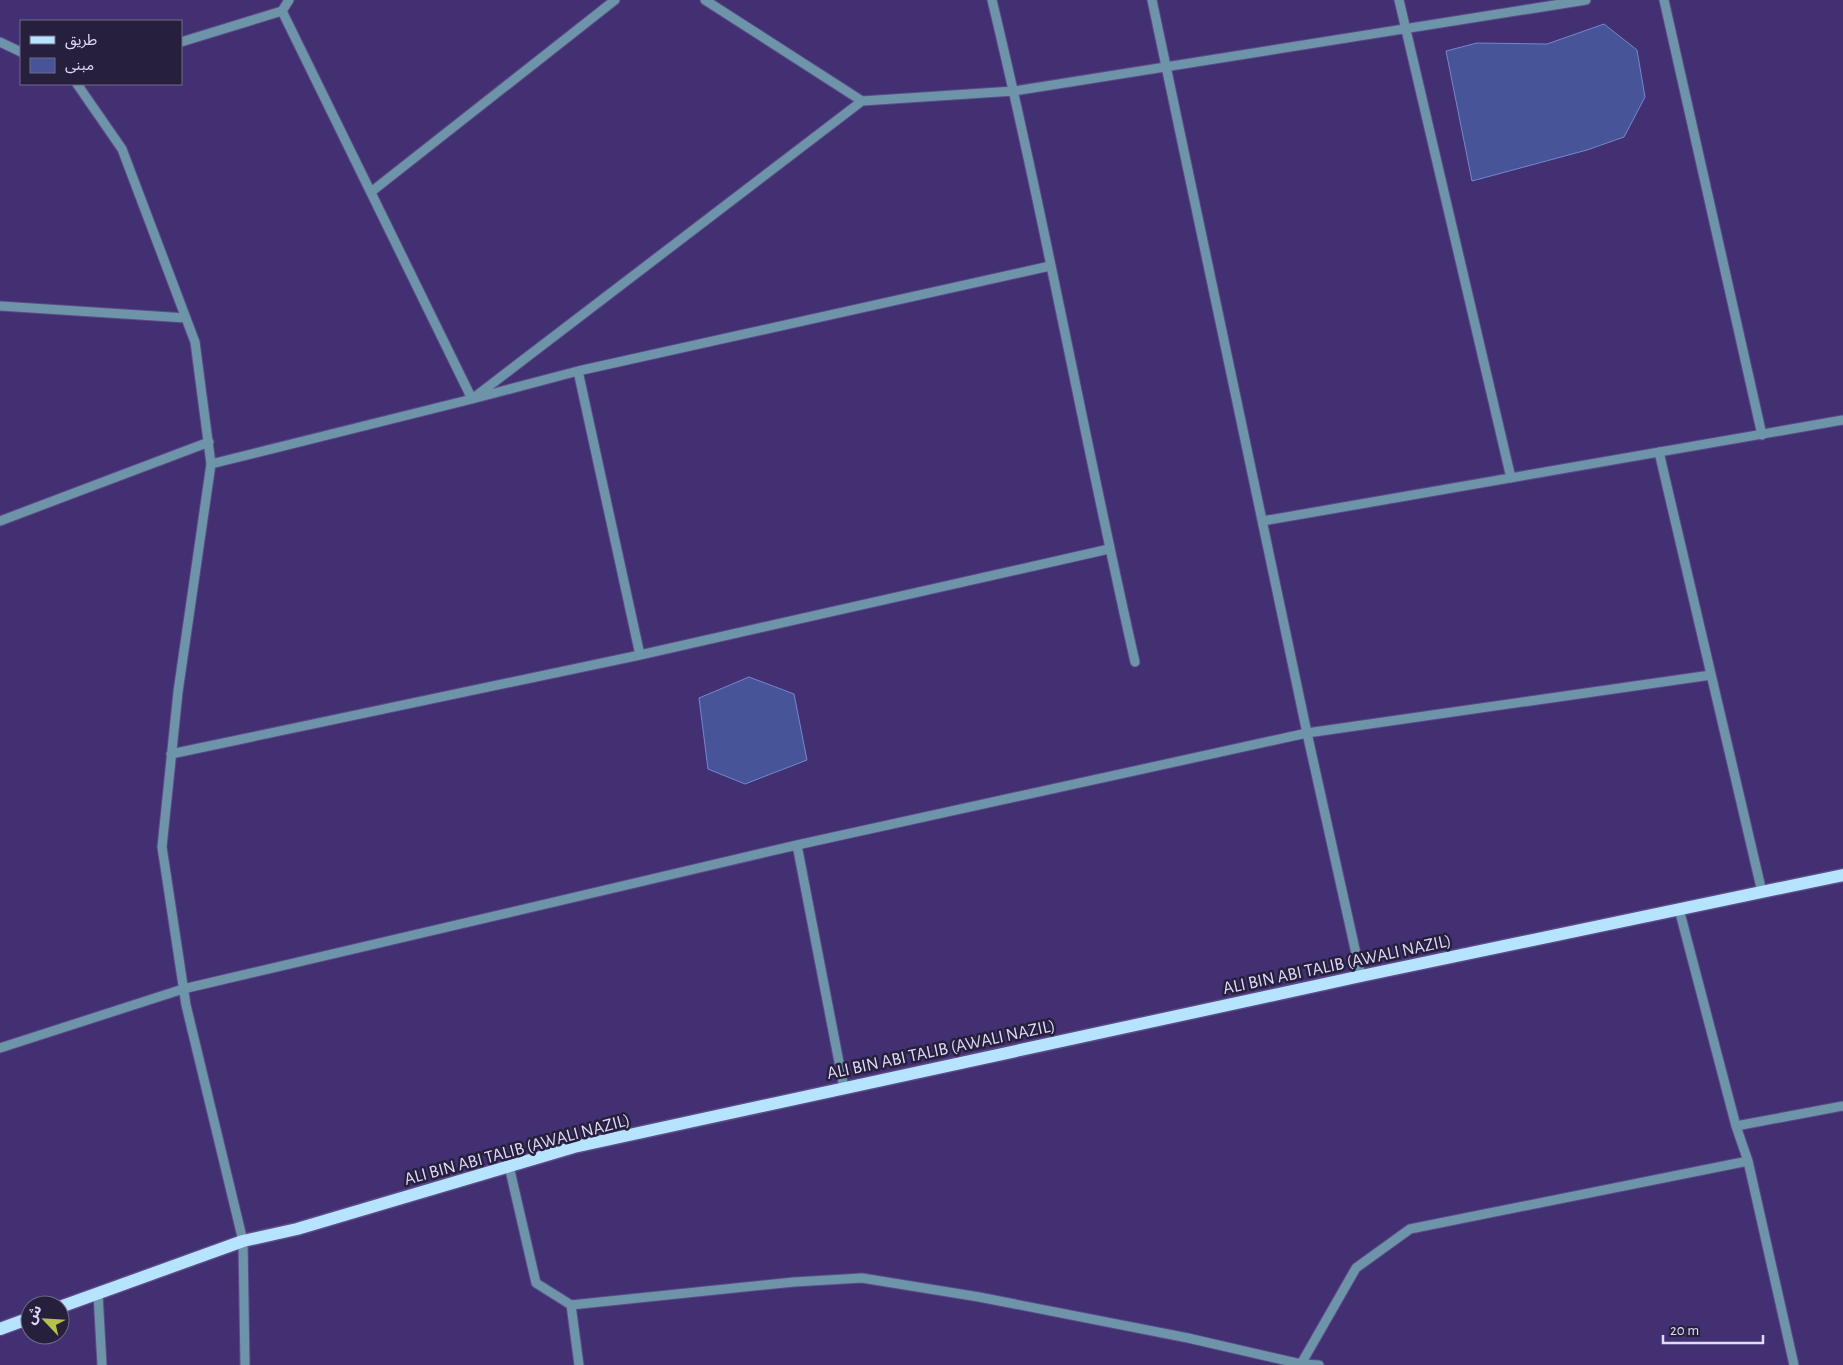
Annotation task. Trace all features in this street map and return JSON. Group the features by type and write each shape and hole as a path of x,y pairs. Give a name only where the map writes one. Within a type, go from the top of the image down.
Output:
{"main road":[{"name":"ALI BIN ABI TALIB (AWALI NAZIL)","path":"70,1304 243,1241 297,1229 574,1147 1361,976 1843,875"},
{"path":"0,1329 20,1322"}],"street":[{"path":"182,42 282,11 289,0"},
{"path":"371,192 614,0"},
{"path":"705,0 862,101"},
{"path":"992,0 1014,90 1109,549 1135,662"},
{"path":"1152,0 1307,733 1361,976"},
{"path":"1399,0 1511,478"},
{"path":"472,398 862,101 1014,90 1586,0"},
{"path":"1664,0 1762,434"},
{"path":"282,11 472,398"},
{"path":"0,42 20,52"},
{"path":"78,85 122,149 195,342 209,442 211,464 178,692 162,847 183,989 243,1241 246,1365"},
{"path":"211,464 578,371 1050,266"},
{"path":"0,306 186,318"},
{"path":"578,371 640,655"},
{"path":"1263,521 1843,420"},
{"path":"0,521 209,442"},
{"path":"1659,452 1762,892"},
{"path":"171,754 640,655 1109,549"},
{"path":"0,1048 183,989 797,845 1307,733 1711,675"},
{"path":"797,845 844,1088"},
{"path":"1679,909 1736,1126 1748,1161 1794,1365"},
{"path":"1736,1126 1843,1106"},
{"path":"1301,1364 1356,1268 1410,1229 1748,1161"},
{"path":"509,1166 536,1283 571,1305 794,1282 862,1278 979,1297 1178,1336 1301,1364 1319,1365"},
{"path":"98,1294 102,1365"},
{"path":"571,1305 579,1365"}],"building":[{"path":"1604,24 1637,50 1645,97 1624,137 1587,150 1472,181 1446,51 1477,43 1547,44"},
{"path":"749,677 794,694 807,760 745,784 708,769 699,698"}]}
